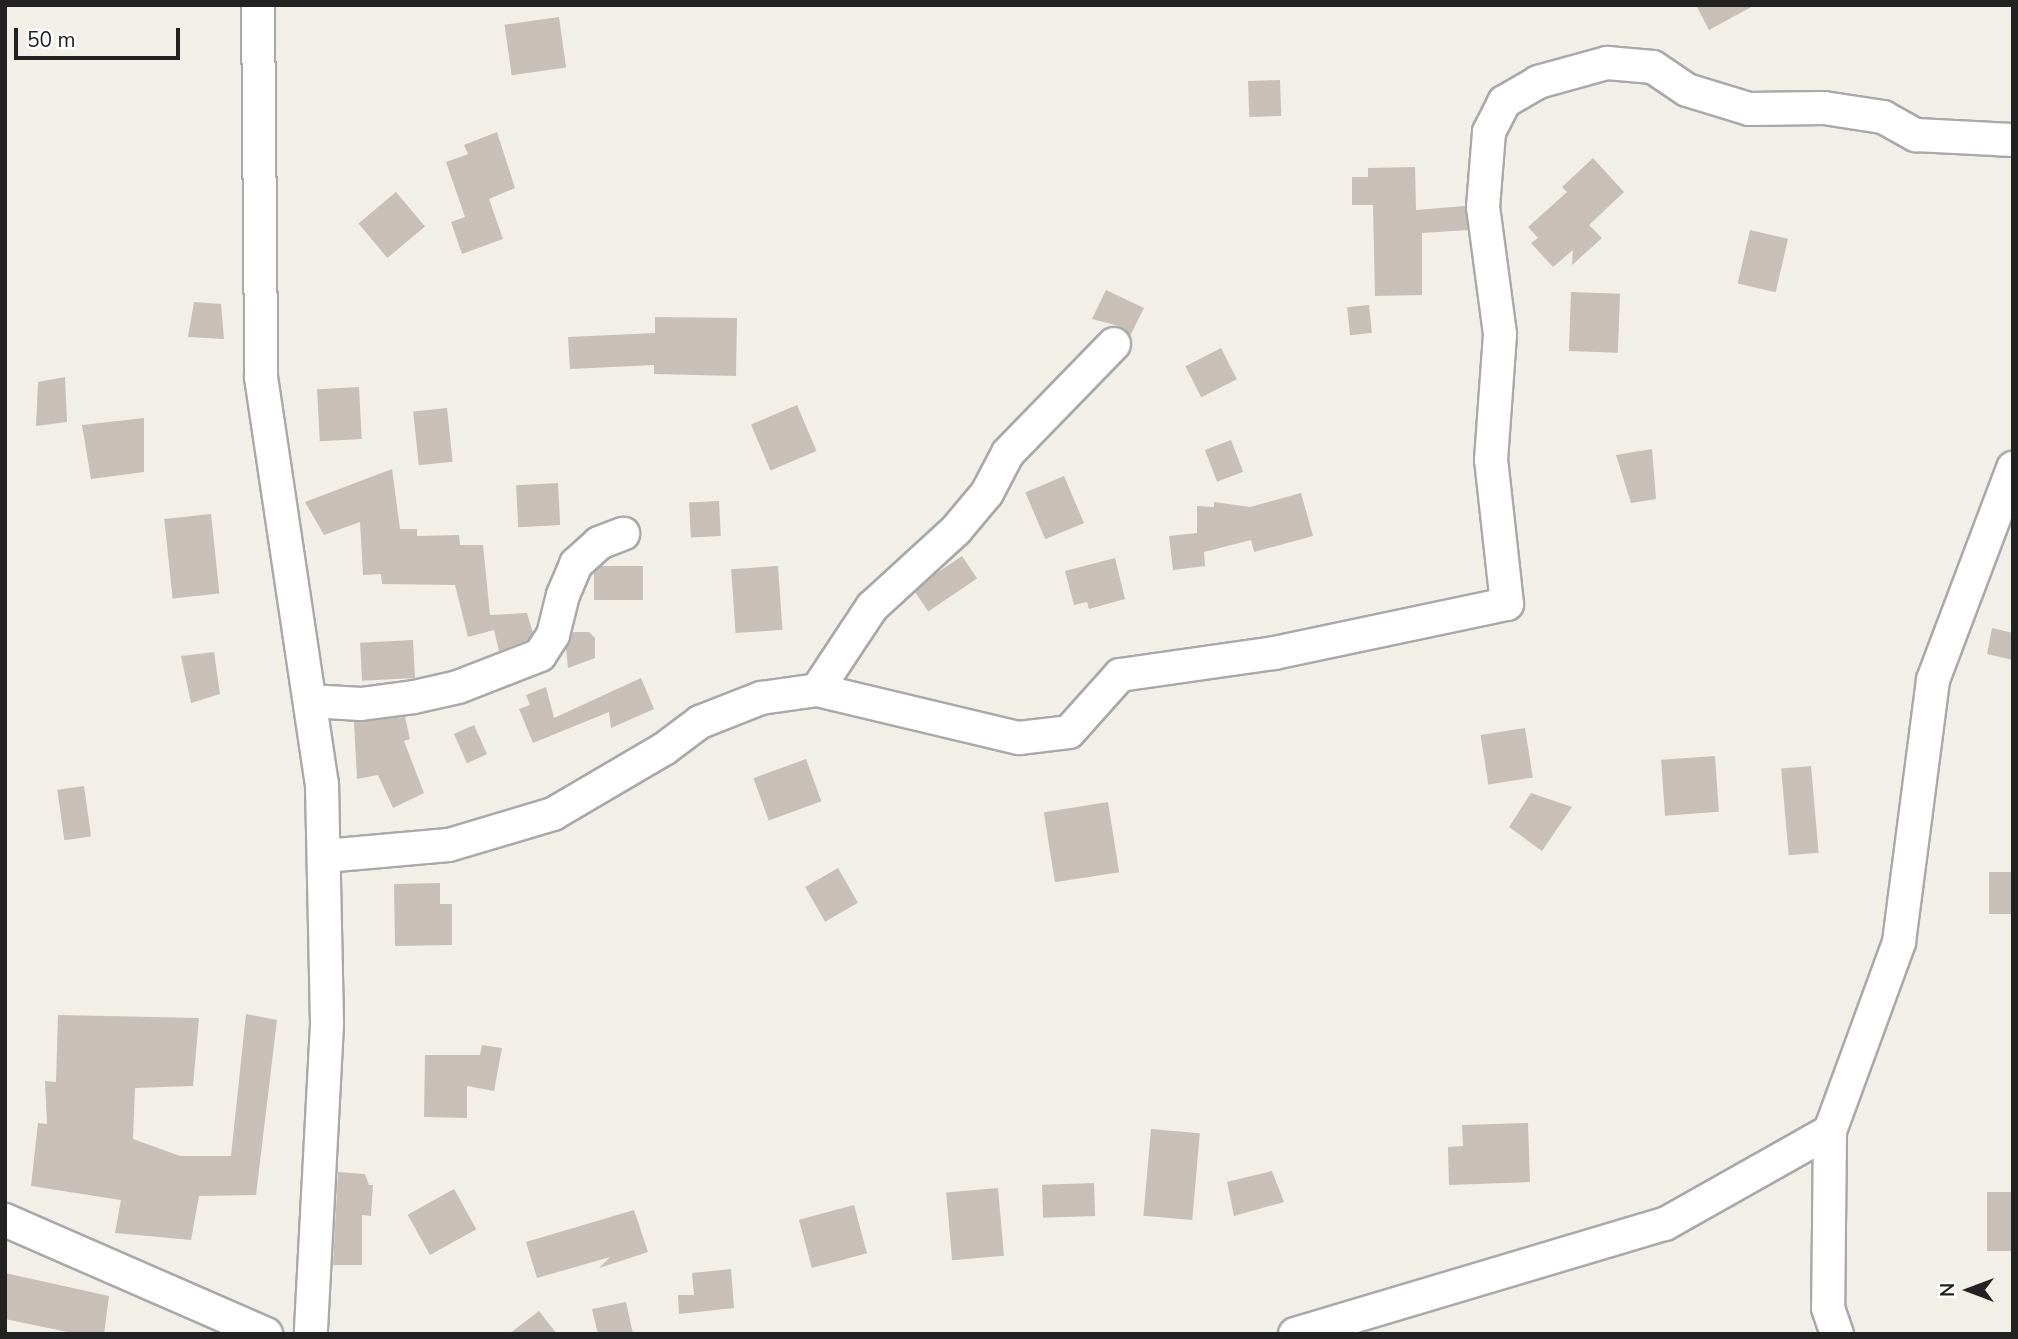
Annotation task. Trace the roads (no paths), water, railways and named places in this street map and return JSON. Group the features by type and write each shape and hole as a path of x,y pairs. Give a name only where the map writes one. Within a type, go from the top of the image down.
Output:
{"street":[{"path":"258,5 261,377 323,784 327,1024 311,1334"},
{"path":"325,856 449,845 553,814 664,750 700,722 761,698 817,690 1019,738 1069,732 1120,675 1274,653 1507,604 1491,460 1500,334 1483,207 1489,132 1504,102 1538,82 1607,63 1653,67 1686,90 1749,109 1824,108 1883,117 1916,135 2013,140"},
{"path":"817,690 872,607 956,530 987,494 1008,453 1114,344"},
{"path":"1836,1334 1828,1308 1830,1131 1899,942 1933,680 2013,468"},
{"path":"310,701 361,704 414,696 458,687 540,655 553,635 562,595 576,565 600,543 624,534"},
{"path":"1295,1334 1665,1224 1830,1131"},
{"path":"5,1220 266,1334"}]}
